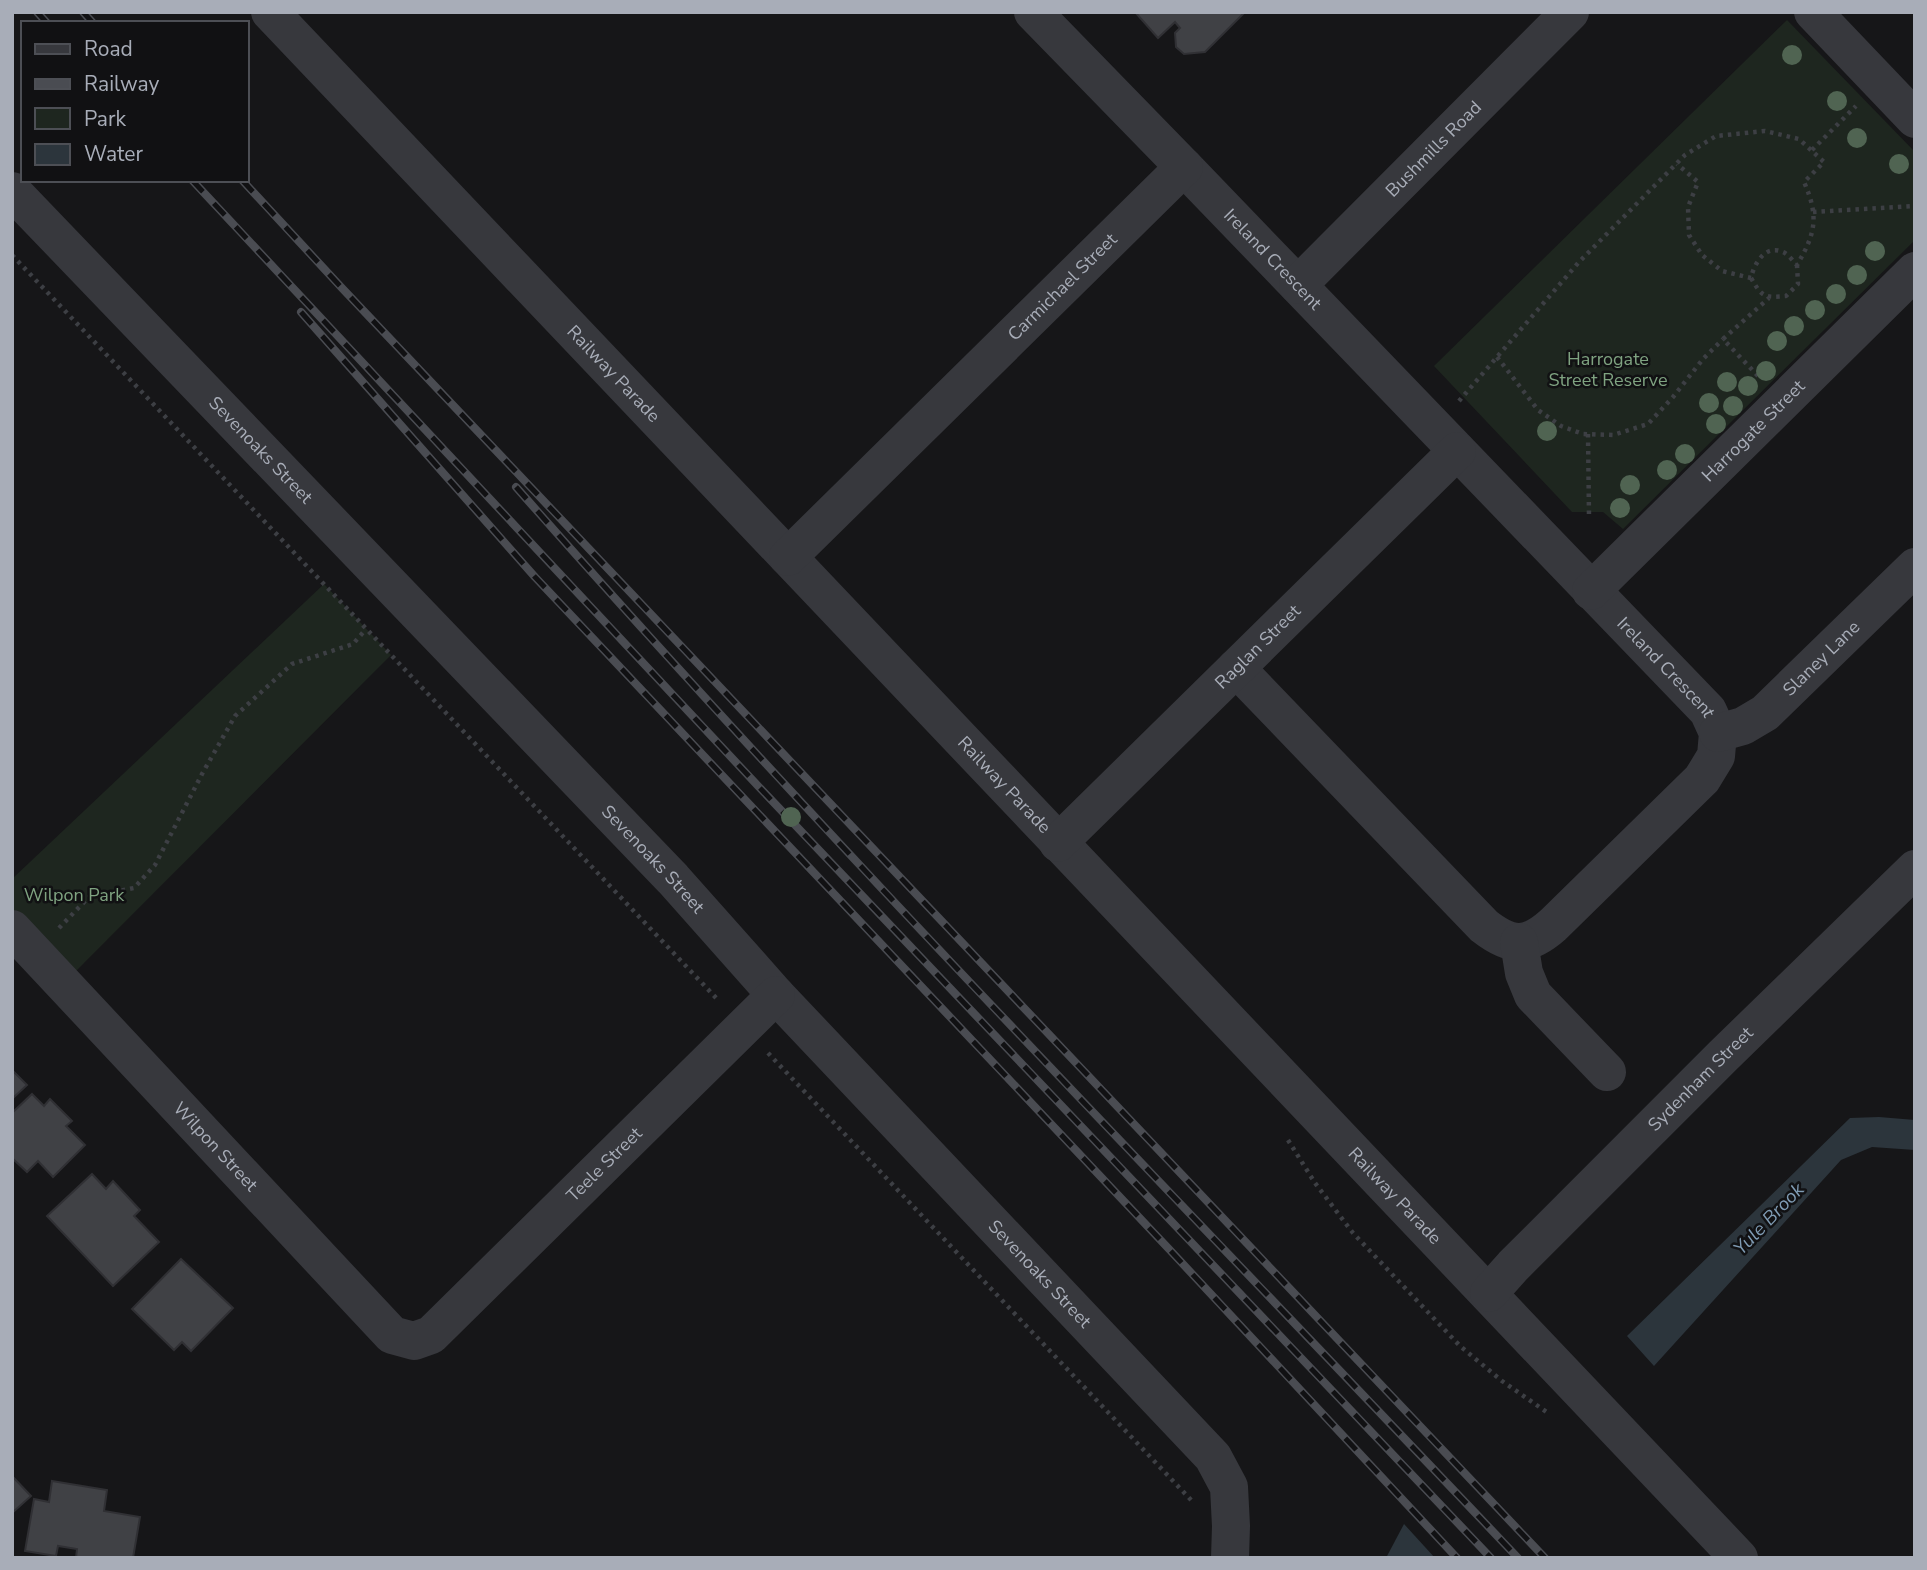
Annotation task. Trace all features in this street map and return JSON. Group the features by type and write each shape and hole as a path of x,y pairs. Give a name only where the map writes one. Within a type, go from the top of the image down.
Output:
{"street":[{"name":"Railway Parade","path":"270,12 1739,1558"},
{"path":"1034,12 1184,167"},
{"name":"Bushmills Road","path":"1298,285 1570,12"},
{"path":"1814,12 1895,96"},
{"name":"Carmichael Street","path":"788,557 1184,167"},
{"name":"Ireland Crescent","path":"1184,167 1708,711 1718,733 1716,756 1702,779 1553,925 1539,937 1519,942"},
{"name":"Sevenoaks Street","path":"12,191 673,879 776,995 1213,1457 1229,1487 1230,1558"},
{"name":"Harrogate Street","path":"1591,591 1915,271"},
{"name":"Raglan Street","path":"1058,843 1457,451"},
{"name":"Slaney Lane","path":"1718,733 1742,726 1765,713 1915,567"},
{"path":"1236,668 1484,926 1501,939 1519,942 1524,973 1533,995 1607,1072"},
{"name":"Sydenham Street","path":"1489,1293 1723,1056 1915,869"},
{"name":"Wilpon Street","path":"12,929 392,1335 414,1341 431,1335"},
{"name":"Teele Street","path":"431,1335 776,995"}],"path":[{"path":"1812,150 1895,96"},
{"path":"1459,401 1579,262 1685,155 1716,136 1765,131 1799,139 1824,162 1804,182 1813,202 1814,225 1809,245 1797,265 1798,284 1786,296 1769,298 1723,339 1648,424 1613,435 1583,435 1561,426 1538,410 1497,357"},
{"path":"1677,164 1698,183 1688,207 1689,235 1702,255 1722,271 1751,278"},
{"path":"1814,212 1915,206"},
{"path":"1769,298 1760,293 1751,278 1754,266 1762,256 1771,251 1783,252 1797,265"},
{"path":"12,255 1193,1502"},
{"path":"1723,339 1759,377"},
{"path":"1588,435 1589,516"},
{"path":"53,934 89,897 134,888 155,865 235,716 292,664 353,644 366,629"}],"green space":[{"name":"Harrogate Street Reserve","path":"1787,20 1915,152 1915,240 1623,529 1603,512 1572,512 1434,366"},
{"name":"Wilpon Park","path":"324,584 391,655 73,974 12,910 12,879"}],"water":[{"name":"Yule Brook","path":"1850,1118 1915,1120 1915,1150 1872,1147 1841,1160 1654,1366 1627,1336"},
{"path":"1404,1524 1435,1558 1386,1558"}],"building":[{"path":"1135,12 1245,12 1205,52 1184,54 1176,47 1175,33 1180,28 1175,22 1158,38"},
{"path":"12,1070 27,1085 12,1099"},
{"path":"32,1094 44,1106 50,1099 72,1121 66,1126 85,1145 53,1177 38,1161 27,1172 12,1158 12,1113"},
{"path":"92,1174 106,1189 113,1181 140,1210 134,1216 159,1242 113,1286 47,1216"},
{"path":"181,1259 233,1308 191,1351 182,1342 174,1350 132,1309"},
{"path":"12,1476 31,1496 12,1513"},
{"path":"52,1481 107,1490 104,1511 140,1517 133,1558 76,1558 77,1549 58,1546 56,1556 25,1551 34,1499 49,1502"}],"railway":[{"path":"37,12 45,21"},
{"path":"83,12 91,21"},
{"path":"194,182 759,787 1491,1558"},
{"path":"244,182 1545,1558"},
{"path":"301,312 535,577 1457,1558"},
{"path":"516,487 886,894 1518,1558"}]}
